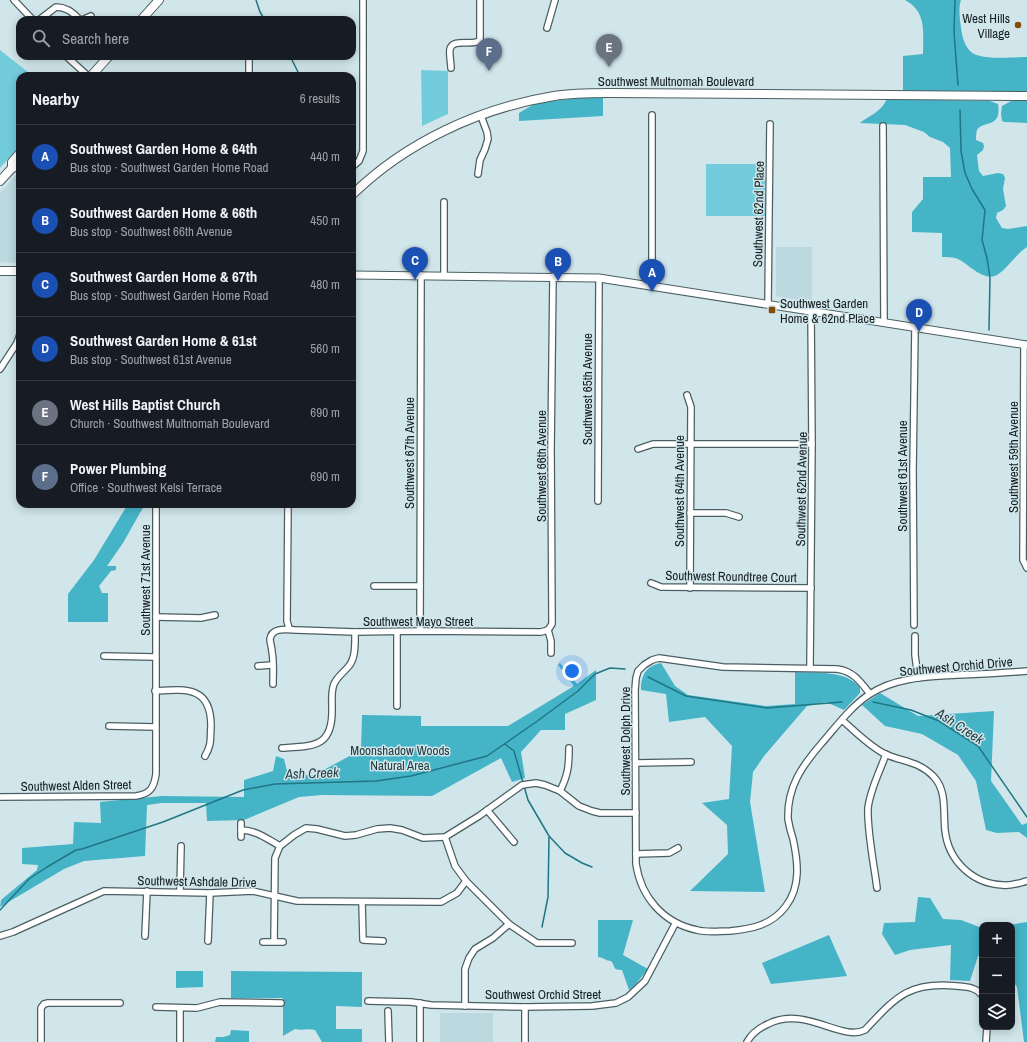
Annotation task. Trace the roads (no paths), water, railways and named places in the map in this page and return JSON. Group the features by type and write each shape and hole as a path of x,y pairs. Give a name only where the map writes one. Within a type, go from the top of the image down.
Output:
{"main road":[{"path":"145,16 159,0"},
{"path":"94,72 105,60"},
{"name":"Southwest Multnomah Boulevard","path":"356,191 385,166 418,145 452,128 481,116 545,98 594,93 1027,96"},
{"path":"12,168 12,162 16,158"},
{"path":"0,180 12,168 16,166"},
{"path":"0,271 16,271"}],"street":[{"path":"14,0 29,16"},
{"path":"356,164 362,155 363,145 362,0"},
{"path":"451,68 450,50 453,45 457,43 474,43 480,39 480,0"},
{"path":"547,28 555,0"},
{"path":"44,16 56,7 64,8 76,16"},
{"path":"71,60 85,72"},
{"path":"249,60 249,72"},
{"path":"652,115 652,286"},
{"path":"478,174 480,160 488,139 481,116"},
{"name":"Southwest 62nd Place","path":"768,304 770,124"},
{"path":"883,126 884,323"},
{"path":"444,202 444,275"},
{"path":"356,275 554,276 599,278 1025,345"},
{"name":"Southwest 67th Avenue","path":"420,631 421,275"},
{"name":"Southwest 66th Avenue","path":"551,653 551,641 548,630 552,624 551,449 554,276"},
{"name":"Southwest 65th Avenue","path":"598,501 599,278"},
{"name":"Southwest 62nd Avenue","path":"810,668 812,311"},
{"name":"Southwest 61st Avenue","path":"914,625 913,470 915,327"},
{"path":"0,369 16,345"},
{"name":"Southwest 59th Avenue","path":"1025,345 1023,560 1027,568"},
{"name":"Southwest 64th Avenue","path":"687,395 691,408 690,588"},
{"path":"638,449 653,444 812,444"},
{"name":"Southwest 71st Avenue","path":"150,790 153,787 156,774 156,508"},
{"path":"273,684 271,637 277,631 288,628 288,508"},
{"path":"690,513 726,513 739,517"},
{"name":"Southwest Roundtree Court","path":"651,583 660,588 810,588"},
{"path":"374,586 420,586"},
{"path":"156,617 200,618 215,615"},
{"name":"Southwest Mayo Street","path":"288,628 297,630 355,632 541,632 548,630"},
{"path":"282,748 311,746 324,739 330,730 332,716 332,691 334,683 349,666 353,658 355,632"},
{"path":"397,632 397,706"},
{"path":"915,636 915,655 918,678"},
{"path":"104,656 155,657"},
{"name":"Southwest Dolph Drive","path":"675,924 660,912 646,895 637,872 636,678 638,671 652,660 664,658 724,667 837,669 850,672 860,680 870,694"},
{"path":"258,666 272,665"},
{"name":"Southwest Orchid Drive","path":"675,924 697,930 713,932 741,930 761,926 776,916 786,906 794,894 797,878 798,862 788,820 791,792 798,773 842,720 856,705 870,694 893,683 918,678 1027,671"},
{"path":"155,691 190,691 196,693 204,700 209,709 211,720 210,747 205,756"},
{"path":"842,720 874,748 886,754 919,765 936,779 942,790 945,829 950,851 961,867 969,874 992,884 1003,885 1027,881"},
{"path":"109,726 155,727"},
{"path":"560,791 567,777 569,748"},
{"path":"877,888 868,807 886,754"},
{"path":"636,763 690,762"},
{"path":"274,941 275,858 280,846 306,828 317,829 345,836 356,835 377,829 390,828 402,830 424,838 445,837 488,810 522,785 536,783 560,791 579,806 592,811 600,813 636,812"},
{"name":"Southwest Alden Street","path":"0,797 136,796 144,794 150,790"},
{"path":"488,810 514,842"},
{"path":"241,837 241,826 254,831 280,846"},
{"path":"445,837 455,866 466,881 510,924 537,943 572,942"},
{"path":"180,891 181,846"},
{"path":"636,854 668,852 678,848"},
{"name":"Southwest Ashdale Drive","path":"0,936 13,932 104,891 180,891 210,893 253,891 297,901 440,902 457,893 466,881"},
{"path":"145,936 147,891"},
{"path":"208,941 210,893"},
{"path":"362,902 363,940 383,941"},
{"path":"465,1006 465,969 469,958 475,949 493,938 510,924"},
{"name":"Southwest Orchid Street","path":"368,1001 411,1002 431,1005 465,1006 604,1006 622,1001 635,992 645,981 675,924"},
{"path":"264,942 283,942"},
{"path":"747,1042 753,1033 760,1028 776,1020 785,1018 800,1019 842,1032 861,1032 865,1030 900,995 924,986 947,985 971,988 979,991 981,994"},
{"path":"41,1042 41,1008 48,1002 120,1004"},
{"path":"156,1007 197,1008 220,1002 281,1003"},
{"path":"420,1003 420,1042"},
{"path":"525,1007 525,1042"},
{"path":"180,1008 180,1042"},
{"path":"388,1011 389,1042"},
{"path":"986,1042 988,1030"}],"waterway":[{"path":"256,0 262,16"},
{"path":"955,0 954,32 958,85"},
{"path":"292,60 298,72"},
{"path":"960,110 961,151 965,173 972,189 985,210 982,240 990,278 989,330"},
{"name":"Ash Creek","path":"0,910 29,879 76,850 163,822 243,790 275,784 376,781 411,776 487,756 578,691 595,674 610,668 625,669"},
{"name":"Ash Creek","path":"648,677 686,696 767,708 842,702"},
{"name":"Ash Creek","path":"873,702 911,710 939,721 978,746 1027,817"},
{"path":"505,744 514,751 528,800 549,836 565,853 592,867"},
{"path":"542,927 548,897 549,837"}],"place":[{"name":"West Hills Village","path":"1018,25"},
{"name":"West Hills Baptist Church","path":"609,67"},
{"name":"Power Plumbing","path":"489,71"},
{"name":"Southwest Garden Home & 67th","path":"415,280"},
{"name":"Southwest Garden Home & 66th","path":"558,281"},
{"name":"Southwest Garden Home & 64th","path":"652,292"},
{"name":"Southwest Garden Home & 62nd Place","path":"772,310"},
{"name":"Southwest Garden Home & 61st","path":"919,332"}],"park label":[{"name":"Moonshadow Woods Natural Area","path":"400,758"}]}
